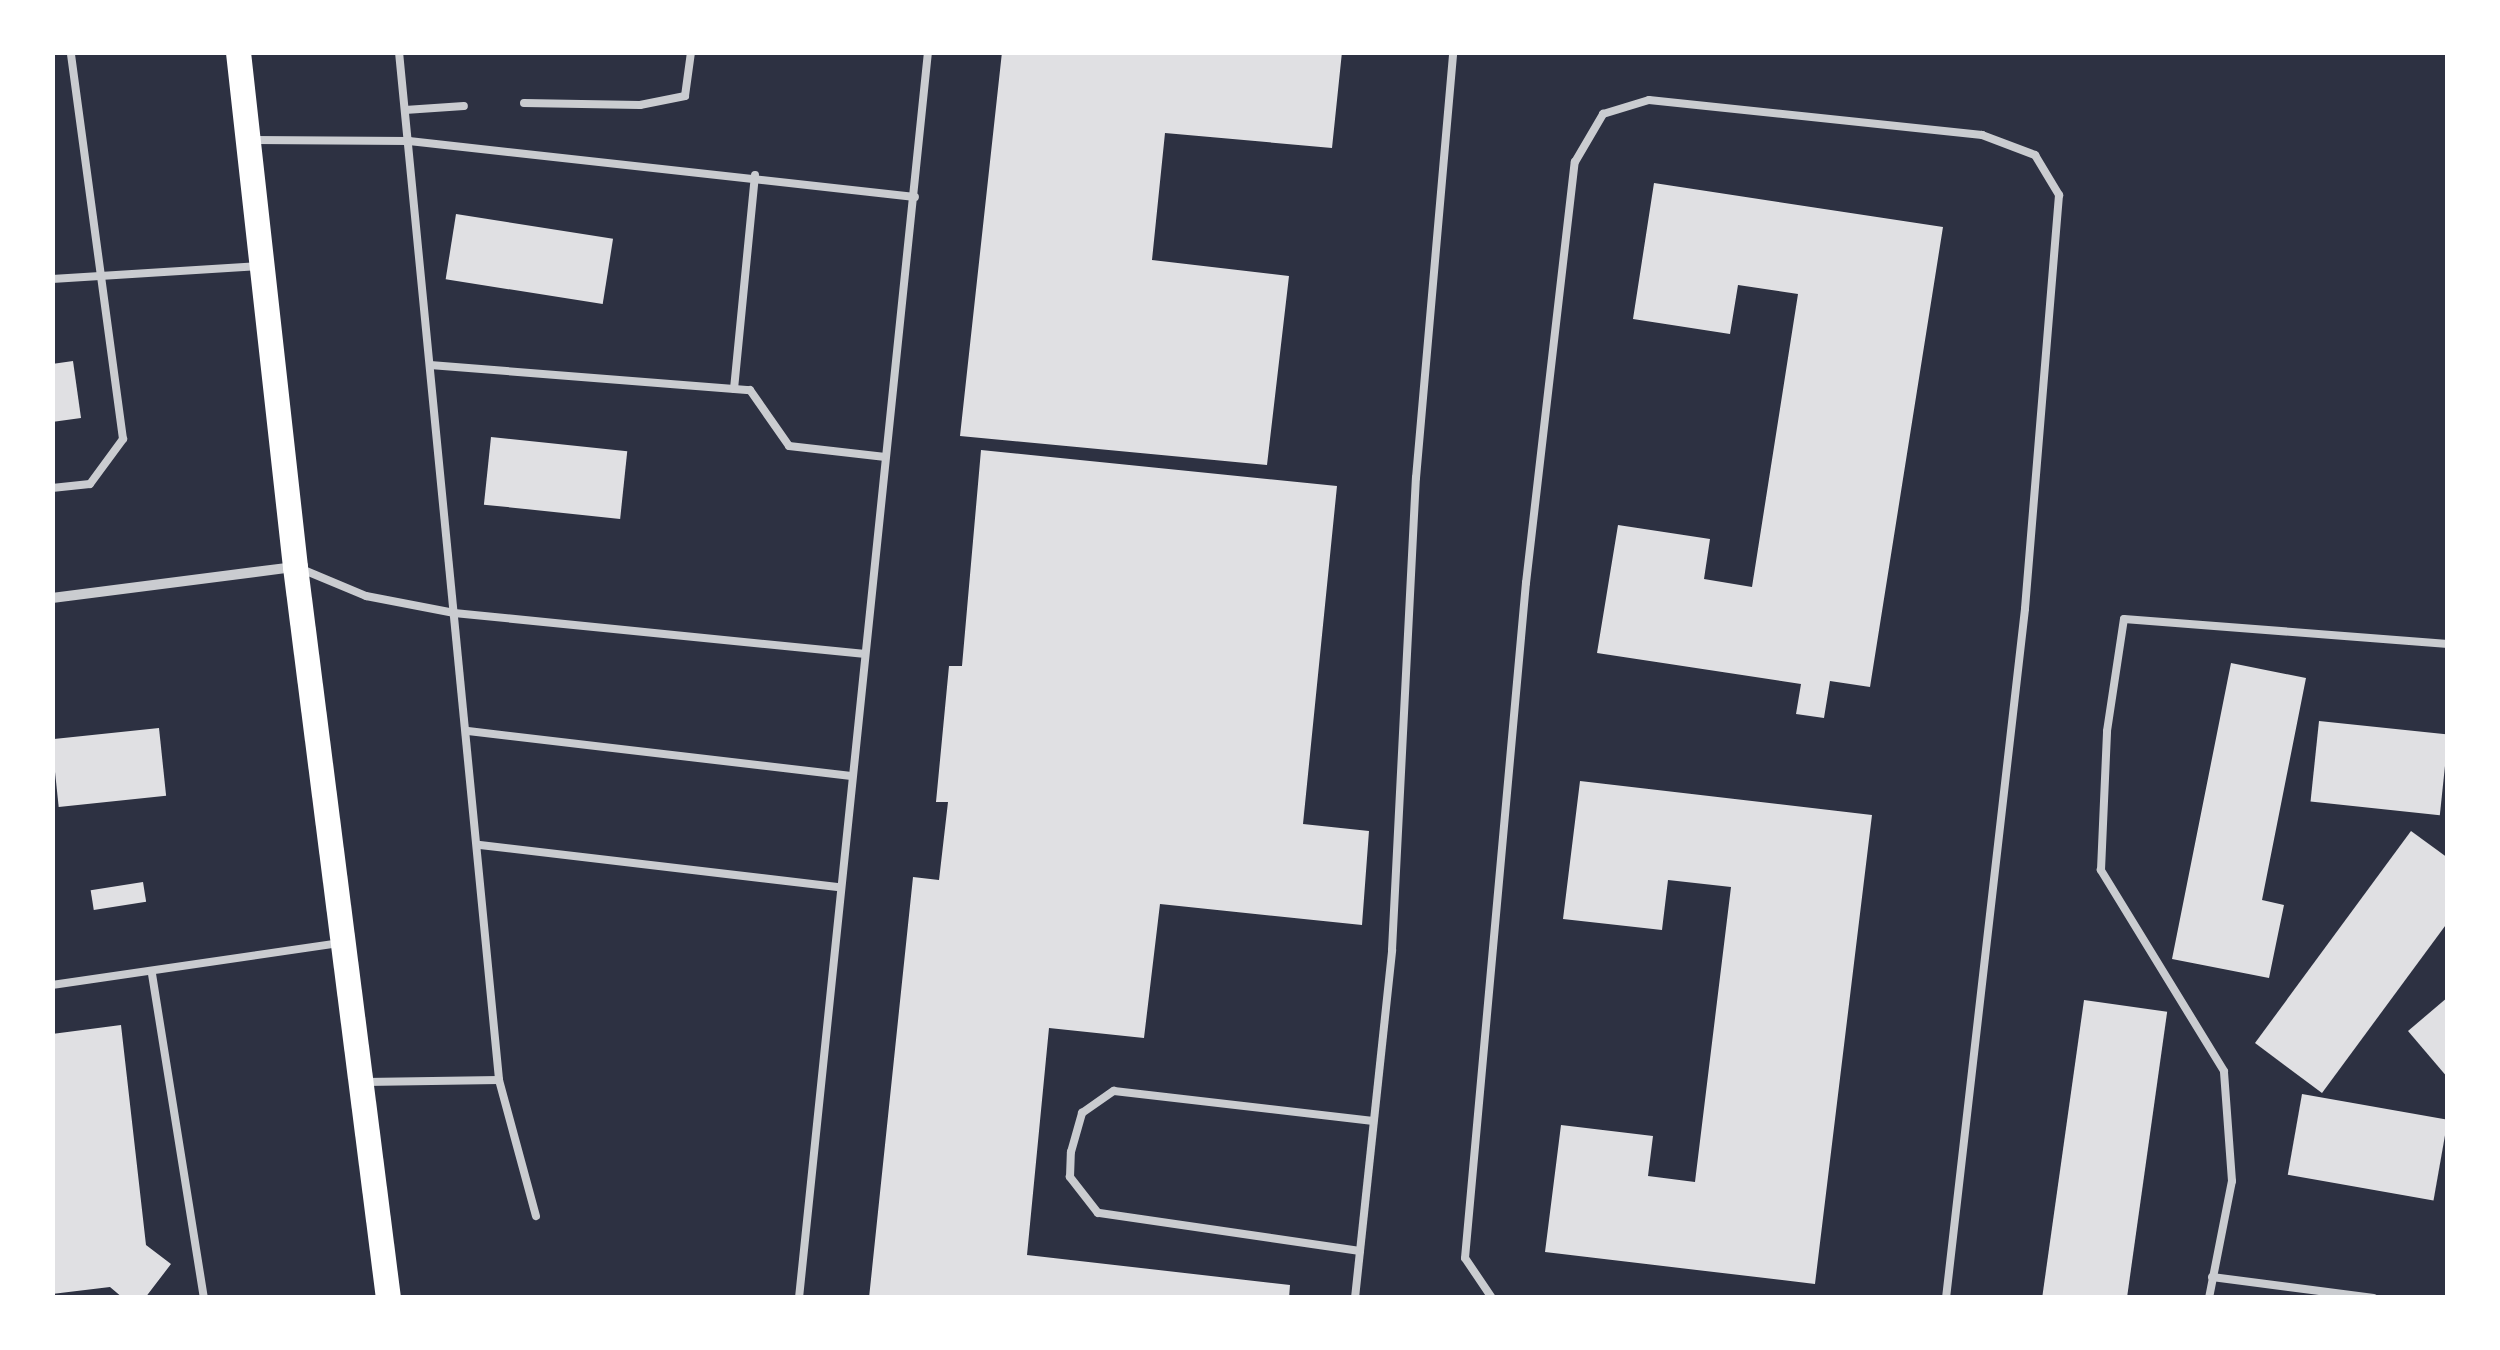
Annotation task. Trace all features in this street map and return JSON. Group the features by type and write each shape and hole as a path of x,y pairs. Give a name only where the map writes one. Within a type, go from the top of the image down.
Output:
{"main road":[{"path":"238,52 295,567 388,1298"}],"street":[{"path":"52,598 295,567"}],"lane":[{"path":"52,488 90,484 123,439 96,276 71,52"},
{"path":"398,52 480,845 499,1080 536,1216"},
{"path":"524,103 640,105 685,96 691,52"},
{"path":"799,1298 928,52"},
{"path":"1355,1298 1392,950 1416,478 1453,52"},
{"path":"1492,1298 1465,1258 1526,583 1575,162 1603,114 1649,100 1982,135 2035,155 2059,196 2024,609 1946,1298"},
{"path":"405,110 464,106"},
{"path":"246,140 409,142 756,175 915,197"},
{"path":"734,390 756,175"},
{"path":"52,280 264,266"},
{"path":"430,365 750,390 789,446 885,456"},
{"path":"295,567 366,596 454,613 863,654"},
{"path":"2209,1298 2232,1181 2224,1072 2101,870 2107,731 2124,619 2448,644"},
{"path":"468,730 851,776"},
{"path":"480,845 840,887"},
{"path":"52,985 152,974 344,942"},
{"path":"152,974 204,1298"},
{"path":"360,1082 499,1080"},
{"path":"1360,1250 1098,1213 1070,1176 1071,1152 1082,1113 1114,1092 1373,1120"},
{"path":"2212,1276 2374,1298"}],"building":[{"path":"1002,52 1342,52 1332,148 1165,133 1152,260 1289,276 1267,465 960,436"},
{"path":"1654,183 1943,227 1870,687 1830,681 1824,718 1796,714 1801,684 1597,653 1618,525 1710,539 1704,579 1752,587 1798,294 1738,285 1730,334 1633,319"},
{"path":"456,214 613,239 603,304 446,279"},
{"path":"73,361 81,418 52,422 52,364"},
{"path":"491,437 627,451 620,519 484,505"},
{"path":"981,450 1337,486 1303,824 1369,831 1362,925 1160,904 1144,1038 1049,1028 1027,1255 1290,1285 1289,1298 869,1298 913,877 939,880 948,802 936,802 949,666 962,666"},
{"path":"2231,663 2306,678 2262,900 2284,905 2269,978 2172,959"},
{"path":"2319,721 2448,735 2440,815 2311,802"},
{"path":"159,728 166,796 59,807 52,739"},
{"path":"1580,781 1872,815 1815,1284 1545,1252 1561,1125 1653,1136 1648,1176 1695,1182 1731,887 1668,880 1662,930 1563,919"},
{"path":"2411,831 2448,858 2448,922 2322,1093 2255,1043"},
{"path":"143,882 146,902 94,910 91,890"},
{"path":"2448,997 2448,1078 2408,1031"},
{"path":"2084,1000 2167,1012 2127,1298 2042,1298"},
{"path":"121,1025 146,1245 171,1264 145,1298 123,1298 110,1287 52,1294 52,1034"},
{"path":"2302,1094 2448,1120 2434,1200 2288,1175"}]}
